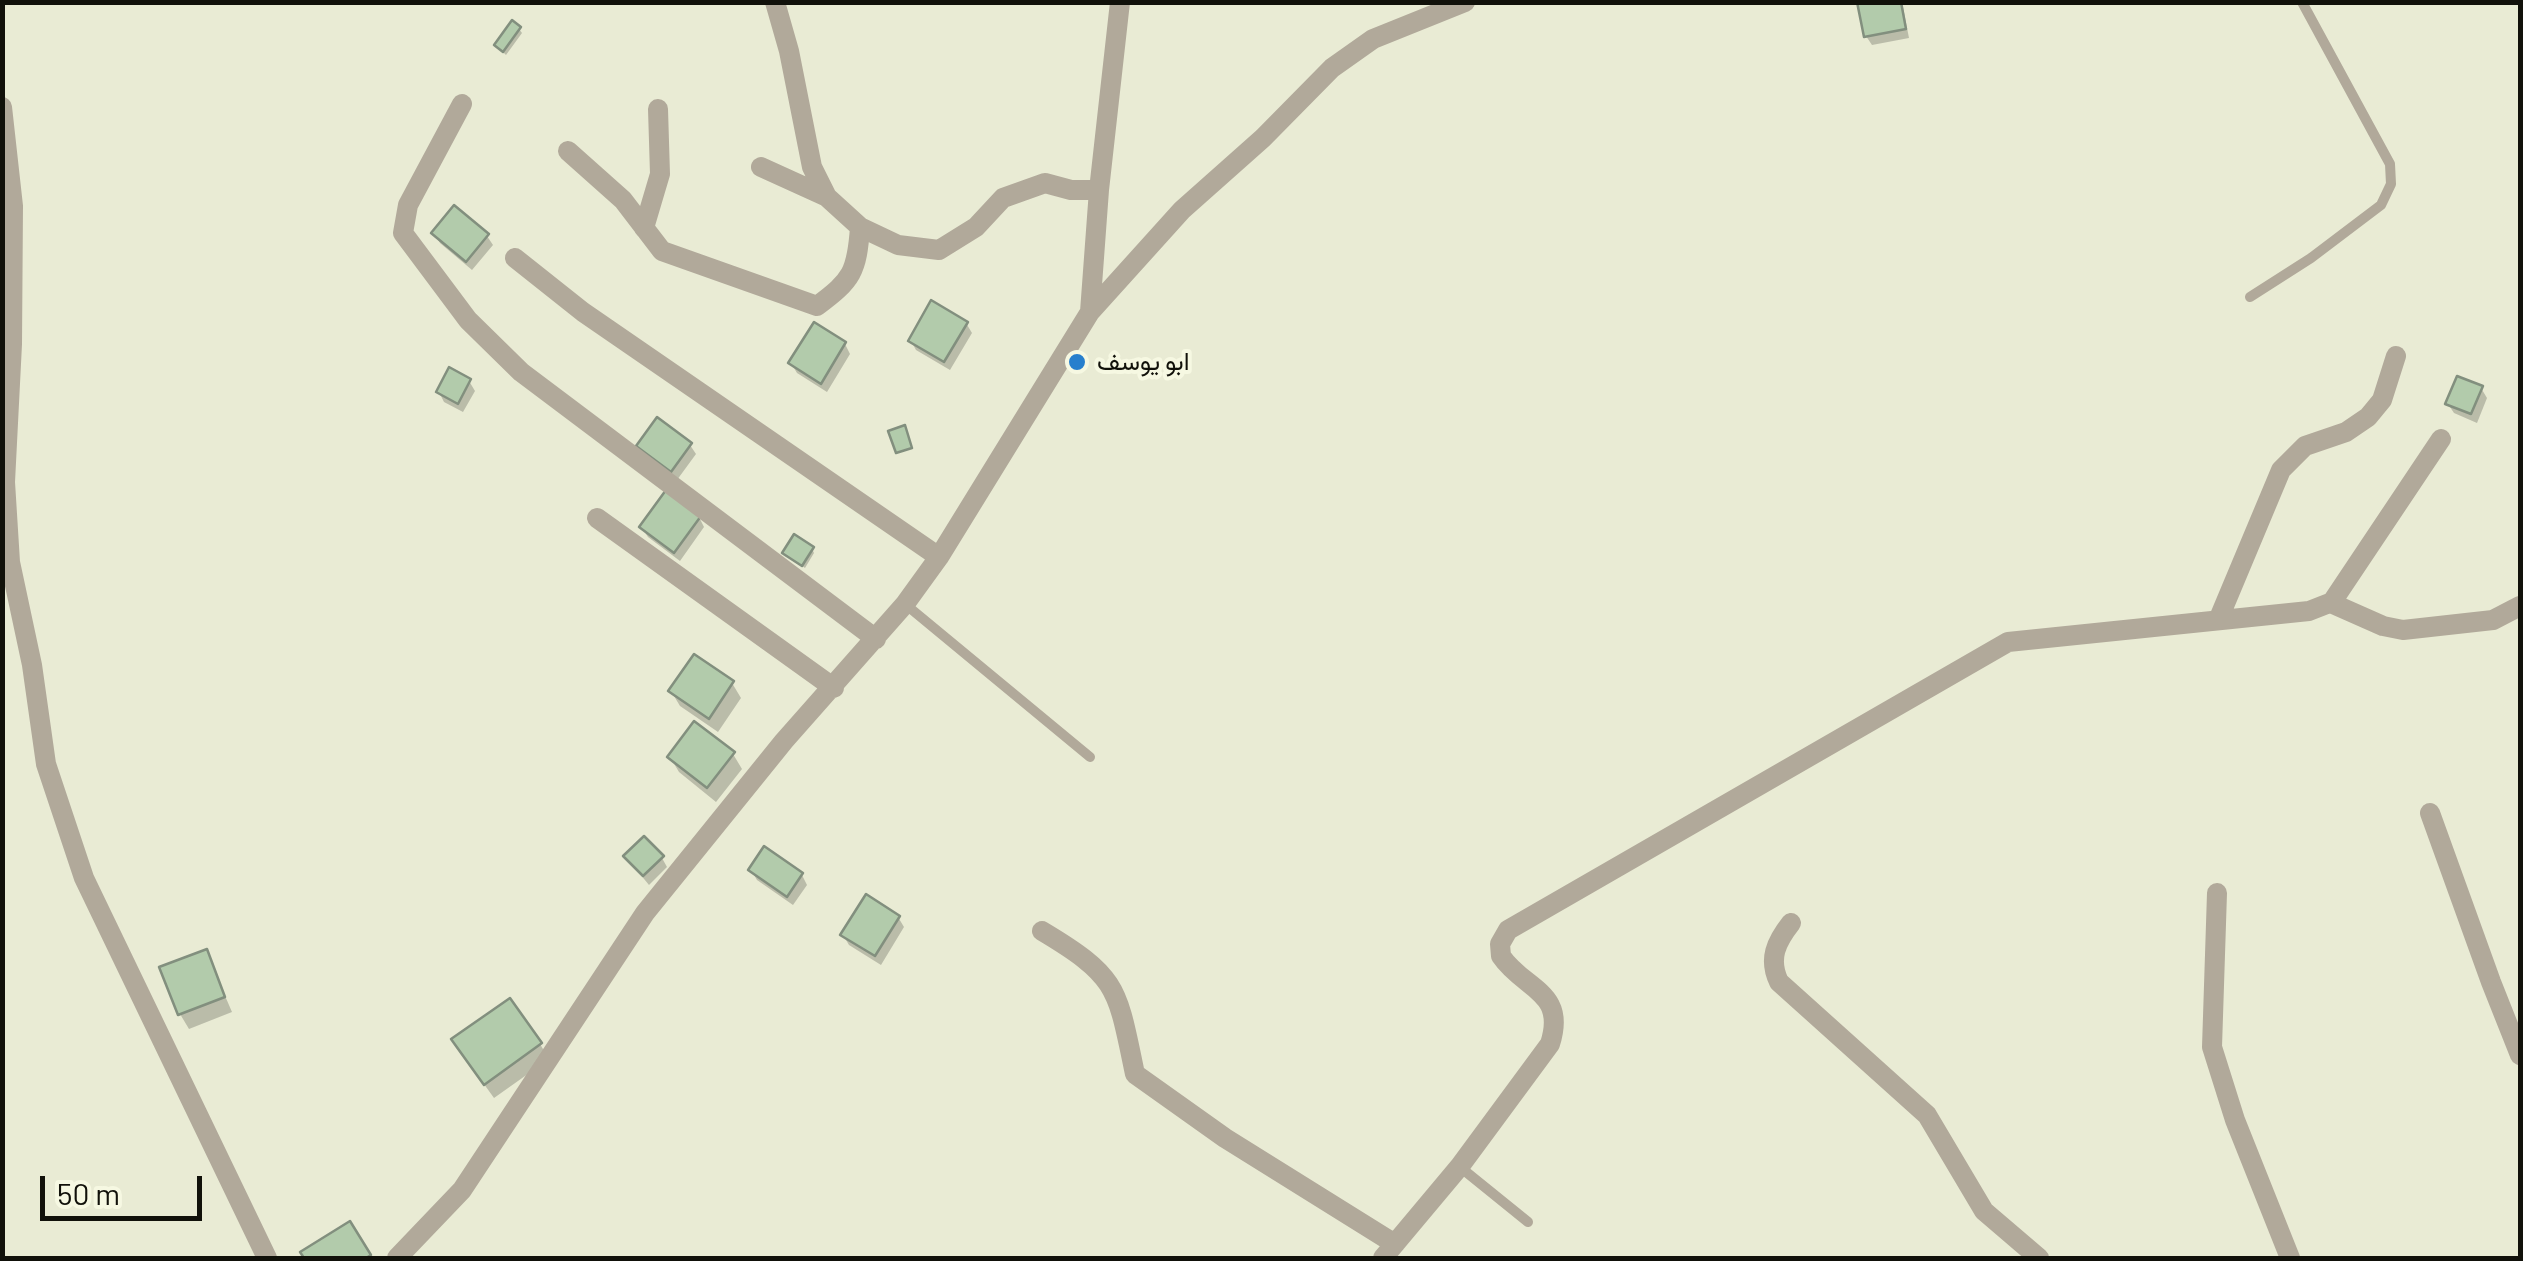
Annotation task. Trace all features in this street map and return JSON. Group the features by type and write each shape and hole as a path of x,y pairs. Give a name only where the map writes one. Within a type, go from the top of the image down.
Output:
{"street":[{"path":"775,2 809,154 827,196"},
{"path":"1090,312 1120,2"},
{"path":"398,1258 462,1190 646,913 784,741 906,604 1090,312 1182,210 1332,68 1373,39 1465,2"},
{"path":"462,104 408,204 404,233 468,320 521,372 876,639"},
{"path":"2,107 13,206 5,482 10,562 32,665 46,764 84,878 267,1258"},
{"path":"644,228 660,174 658,109"},
{"path":"568,151 623,200 662,251 817,306 845,285 858,257 860,227"},
{"path":"761,167 827,196 860,227 898,245 939,250 976,228 1003,198 1045,182 1071,190 1099,190"},
{"path":"515,258 583,312 939,557"},
{"path":"2219,618 2287,461 2305,446 2346,432 2368,417 2382,400 2396,356"},
{"path":"1042,930 1087,958 1109,980 1120,1005 1135,1074 1389,1251 1460,1166 1544,1054 1554,1033 1549,1002 1501,956 1500,944 1508,930 2008,642 2309,611 2331,602 2441,439"},
{"path":"597,518 834,688"},
{"path":"2331,602 2383,626 2403,630 2494,620 2520,606"},
{"path":"2430,813 2520,1054"},
{"path":"2217,893 2212,1046 2235,1120 2290,1258"},
{"path":"1791,923 1774,953 1774,968 1780,982 1926,1115 1984,1210 2039,1258"}],"lane":[{"path":"2250,297 2312,258 2381,205 2392,184 2390,164 2302,2"},
{"path":"906,604 1090,758"},
{"path":"1460,1166 1528,1222"}],"building":[{"path":"1857,2 1901,2 1906,29 1864,37"},
{"path":"512,20 521,27 503,52 494,45"},
{"path":"454,205 489,234 466,262 431,233"},
{"path":"931,300 968,322 944,362 908,341"},
{"path":"814,322 846,342 821,384 788,363"},
{"path":"449,367 471,379 458,404 436,392"},
{"path":"2457,376 2483,386 2471,414 2445,404"},
{"path":"657,417 692,443 671,472 636,446"},
{"path":"905,425 912,448 896,453 888,431"},
{"path":"666,490 701,516 674,553 639,527"},
{"path":"794,534 814,547 802,566 782,553"},
{"path":"694,654 734,681 709,719 668,691"},
{"path":"694,721 735,752 707,788 667,757"},
{"path":"644,836 664,856 643,876 623,856"},
{"path":"764,846 803,873 787,897 748,870"},
{"path":"866,894 900,916 875,956 840,935"},
{"path":"207,949 225,997 178,1015 159,967"},
{"path":"510,998 542,1043 484,1085 451,1039"},
{"path":"350,1221 371,1255 304,1258 300,1252"}],"place":[{"name":"ابو يوسف","path":"1077,362"}]}
